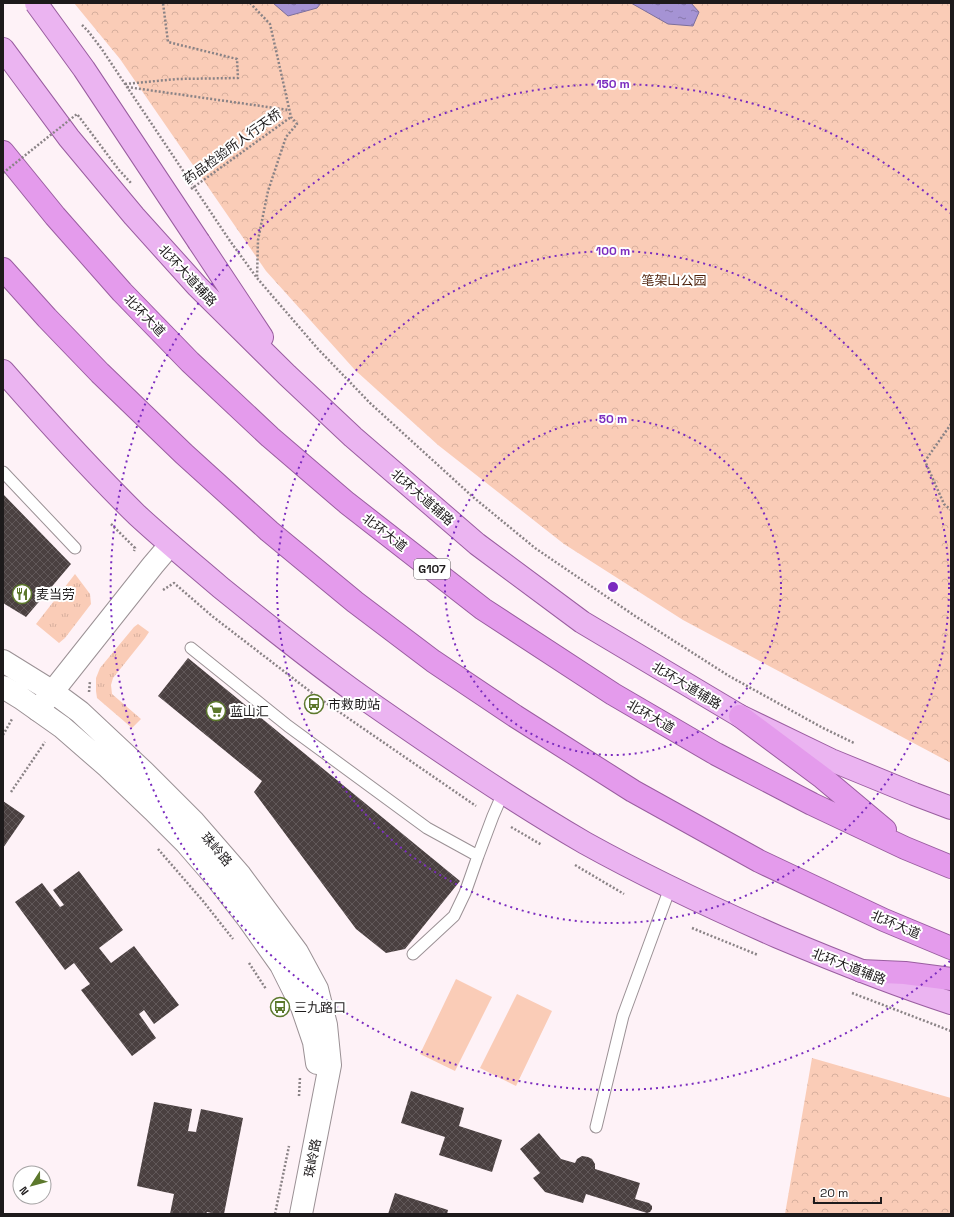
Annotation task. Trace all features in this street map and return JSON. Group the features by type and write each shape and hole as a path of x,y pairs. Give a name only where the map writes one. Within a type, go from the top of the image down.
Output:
{"highway":[{"name":"北环大道","path":"3,152 55,216 122,292 190,362 270,437 347,503 483,609 613,694 716,754 812,804 905,848 951,867"},
{"name":"北环大道","path":"3,269 47,318 100,373 184,454 269,531 355,602 433,661 515,716 633,791 759,861 884,920 951,948"},
{"path":"740,716 823,778 905,848"},
{"path":"861,971 905,973 951,979"}],"main road":[{"path":"36,3 84,70 287,375"},
{"name":"北环大道辅路","path":"3,49 69,138 134,216 197,286 287,375 354,437 483,548 582,622 740,716 831,760 951,808"},
{"name":"北环大道辅路","path":"3,371 88,465 170,545 313,662 503,793 586,843 670,888 734,918 861,971 951,1003"}],"street":[{"path":"38,710 170,545"},
{"name":"珠岭路","path":"3,661 52,692 80,712 144,772 193,821 240,875 297,952 317,989 326,1025 330,1065 301,1214"},
{"name":"珠岭路","path":"3,687 62,727 108,767 191,848 249,920 280,965 302,1007 314,1042 323,1102"}],"lane":[{"path":"3,472 75,548"},
{"path":"191,648 288,726 427,828 478,856"},
{"path":"413,954 454,916 465,893 503,793"},
{"path":"596,1127 623,1016 670,888"}],"path":[{"path":"125,84 177,79 238,78 237,59 168,42 163,3"},
{"path":"250,3 270,24 289,110 291,116 297,124 286,137 268,191 258,240 257,278"},
{"path":"78,22 88,31 230,241 257,278 318,349 370,402 473,497 536,548 635,616 729,676 823,728 858,745"},
{"path":"127,87 289,110"},
{"path":"3,173 77,114 119,170 136,187"},
{"name":"药品检验所人行天桥","path":"187,192 291,116"},
{"path":"951,424 924,461 944,504 951,510"},
{"path":"133,554 135,548"},
{"path":"3,735 14,717"},
{"path":"10,792 46,740"},
{"path":"157,848 203,901 234,941"},
{"path":"247,958 270,995"},
{"path":"299,1101 300,1072"},
{"path":"275,1214 291,1139"}],"green space":[{"name":"笔架山公园","path":"74,3 951,3 951,763 683,620 564,544 438,445 355,370 266,271 120,59"},
{"path":"75,574 90,594 91,604 65,638 59,643 36,624"},
{"path":"138,624 149,632 113,678 111,685 112,694 141,719 132,728 97,698 96,678 100,668"},
{"path":"456,979 492,997 455,1071 420,1054"},
{"path":"517,994 552,1011 516,1086 480,1068"},
{"path":"812,1058 951,1098 951,1214 785,1214"}],"water":[{"path":"273,3 321,3 317,8 288,16"},
{"path":"631,3 691,3 699,12 693,26 668,24"}],"building":[{"path":"3,494 71,564 26,617 3,603"},
{"path":"188,658 460,881 405,949 386,953 356,929 254,792 262,781 158,696"},
{"path":"3,801 25,816 3,848"},
{"path":"79,871 123,930 99,948 111,963 134,946 179,1005 154,1024 144,1010 139,1014 156,1038 132,1056 81,990 90,984 74,963 65,970 15,902 42,883 60,907 64,905 53,890"},
{"path":"411,1091 464,1108 459,1126 502,1140 492,1172 439,1155 445,1137 401,1123"},
{"path":"154,1102 192,1109 188,1131 196,1132 201,1109 243,1118 224,1214 207,1212 206,1214 170,1214 174,1194 137,1186"},
{"path":"539,1133 561,1159 575,1163 577,1159 582,1156 588,1157 592,1159 595,1164 595,1169 640,1183 635,1199 649,1203 652,1206 650,1212 647,1213 586,1194 583,1203 545,1192 533,1178 540,1173 520,1149"},
{"path":"395,1193 448,1210 447,1214 388,1214"}],"place":[{"name":"麦当劳","path":"22,594"},
{"name":"市救助站","path":"314,704"},
{"name":"蓝山汇","path":"216,711"},
{"name":"三九路口","path":"280,1007"}]}
